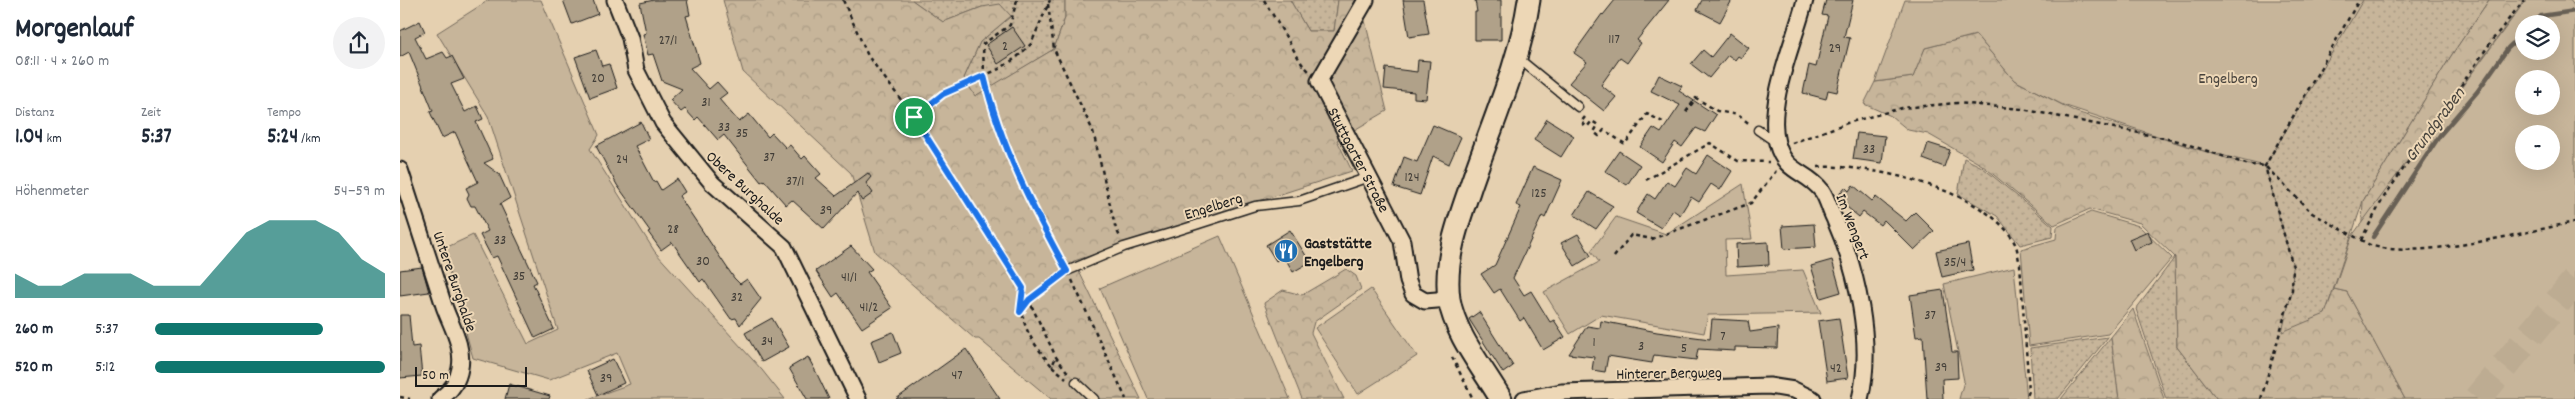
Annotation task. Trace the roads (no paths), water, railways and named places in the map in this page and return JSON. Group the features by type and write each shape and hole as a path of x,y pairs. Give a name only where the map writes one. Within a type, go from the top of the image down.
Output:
{"main road":[{"path":"1501,399 1465,339 1456,320 1449,299 1448,274 1460,216 1517,57 1525,27 1529,0"}],"street":[{"name":"Obere Burghalde","path":"615,0 630,38 636,70 663,123 712,183 784,247 858,399"},
{"name":"Stuttgarter Straße","path":"1366,0 1319,82 1402,240 1408,281 1413,294 1425,301 1449,299"},
{"path":"1783,156 1774,115 1782,72 1797,34 1805,0"},
{"name":"Im Wengert","path":"1783,156 1822,191 1847,247 1862,303 1864,361 1860,399"},
{"name":"Untere Burghalde","path":"400,170 459,345 461,367 457,382 449,393 440,399"},
{"name":"Hinterer Bergweg","path":"1524,399 1562,392 1769,386 1794,390 1814,399"}],"lane":[{"path":"1517,57 1578,107"},
{"path":"1758,130 1783,156"},
{"name":"Engelberg","path":"1067,271 1124,247 1254,206 1299,201 1369,176"},
{"path":"1076,382 1094,399"}],"waterway":[{"name":"Grundgraben","path":"2548,15 2575,11"},
{"name":"Grundgraben","path":"2373,237 2440,135 2477,92 2508,48 2515,41"}],"tunnel":[{"path":"2477,399 2575,281"}],"place":[{"name":"Gaststätte Engelberg","path":"1286,251"}]}
